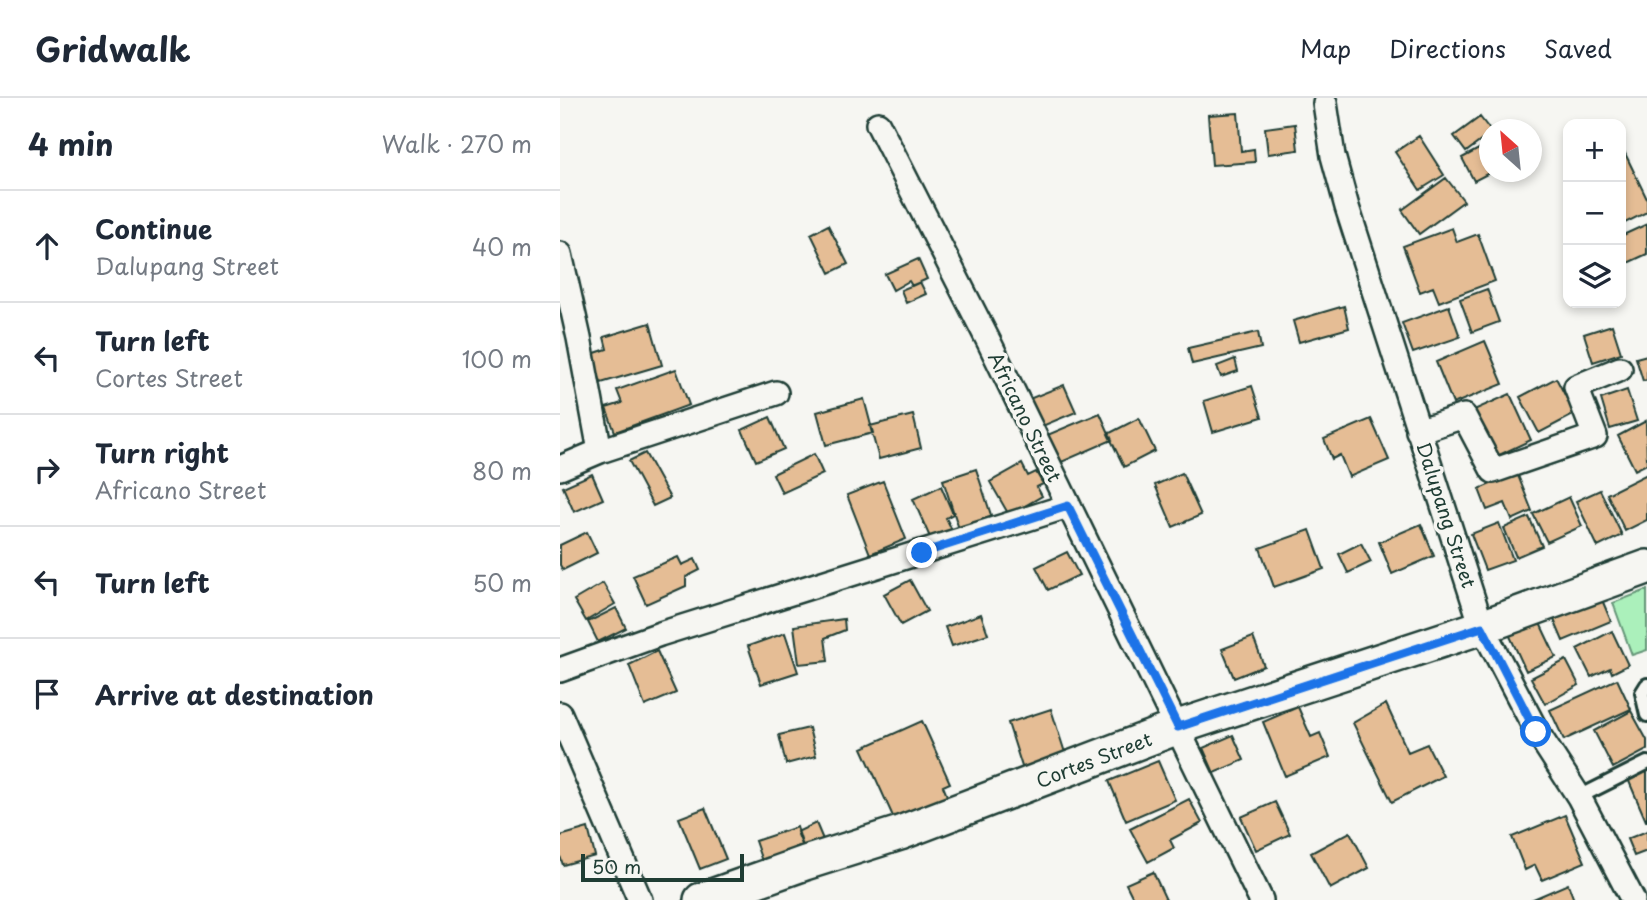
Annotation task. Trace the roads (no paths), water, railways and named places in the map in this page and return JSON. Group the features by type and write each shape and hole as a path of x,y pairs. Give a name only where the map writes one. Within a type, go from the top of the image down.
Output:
{"street":[{"name":"Dalupang Street","path":"1325,103 1333,156 1347,207 1482,627 1536,732 1579,797 1633,900"},
{"name":"Africano Street","path":"878,124 989,342 1261,900"},
{"path":"560,254 600,451"},
{"path":"1418,431 1464,416 1493,471 1595,436 1576,387 1620,369"},
{"path":"560,468 600,451 776,393"},
{"path":"560,670 660,635 1068,506"},
{"name":"Cortes Street","path":"701,900 900,833 1178,727 1482,627 1647,568"},
{"path":"560,714 570,761 639,900"}],"lane":[{"path":"1647,685 1642,694 1647,715"},
{"path":"1579,797 1647,763"}]}
